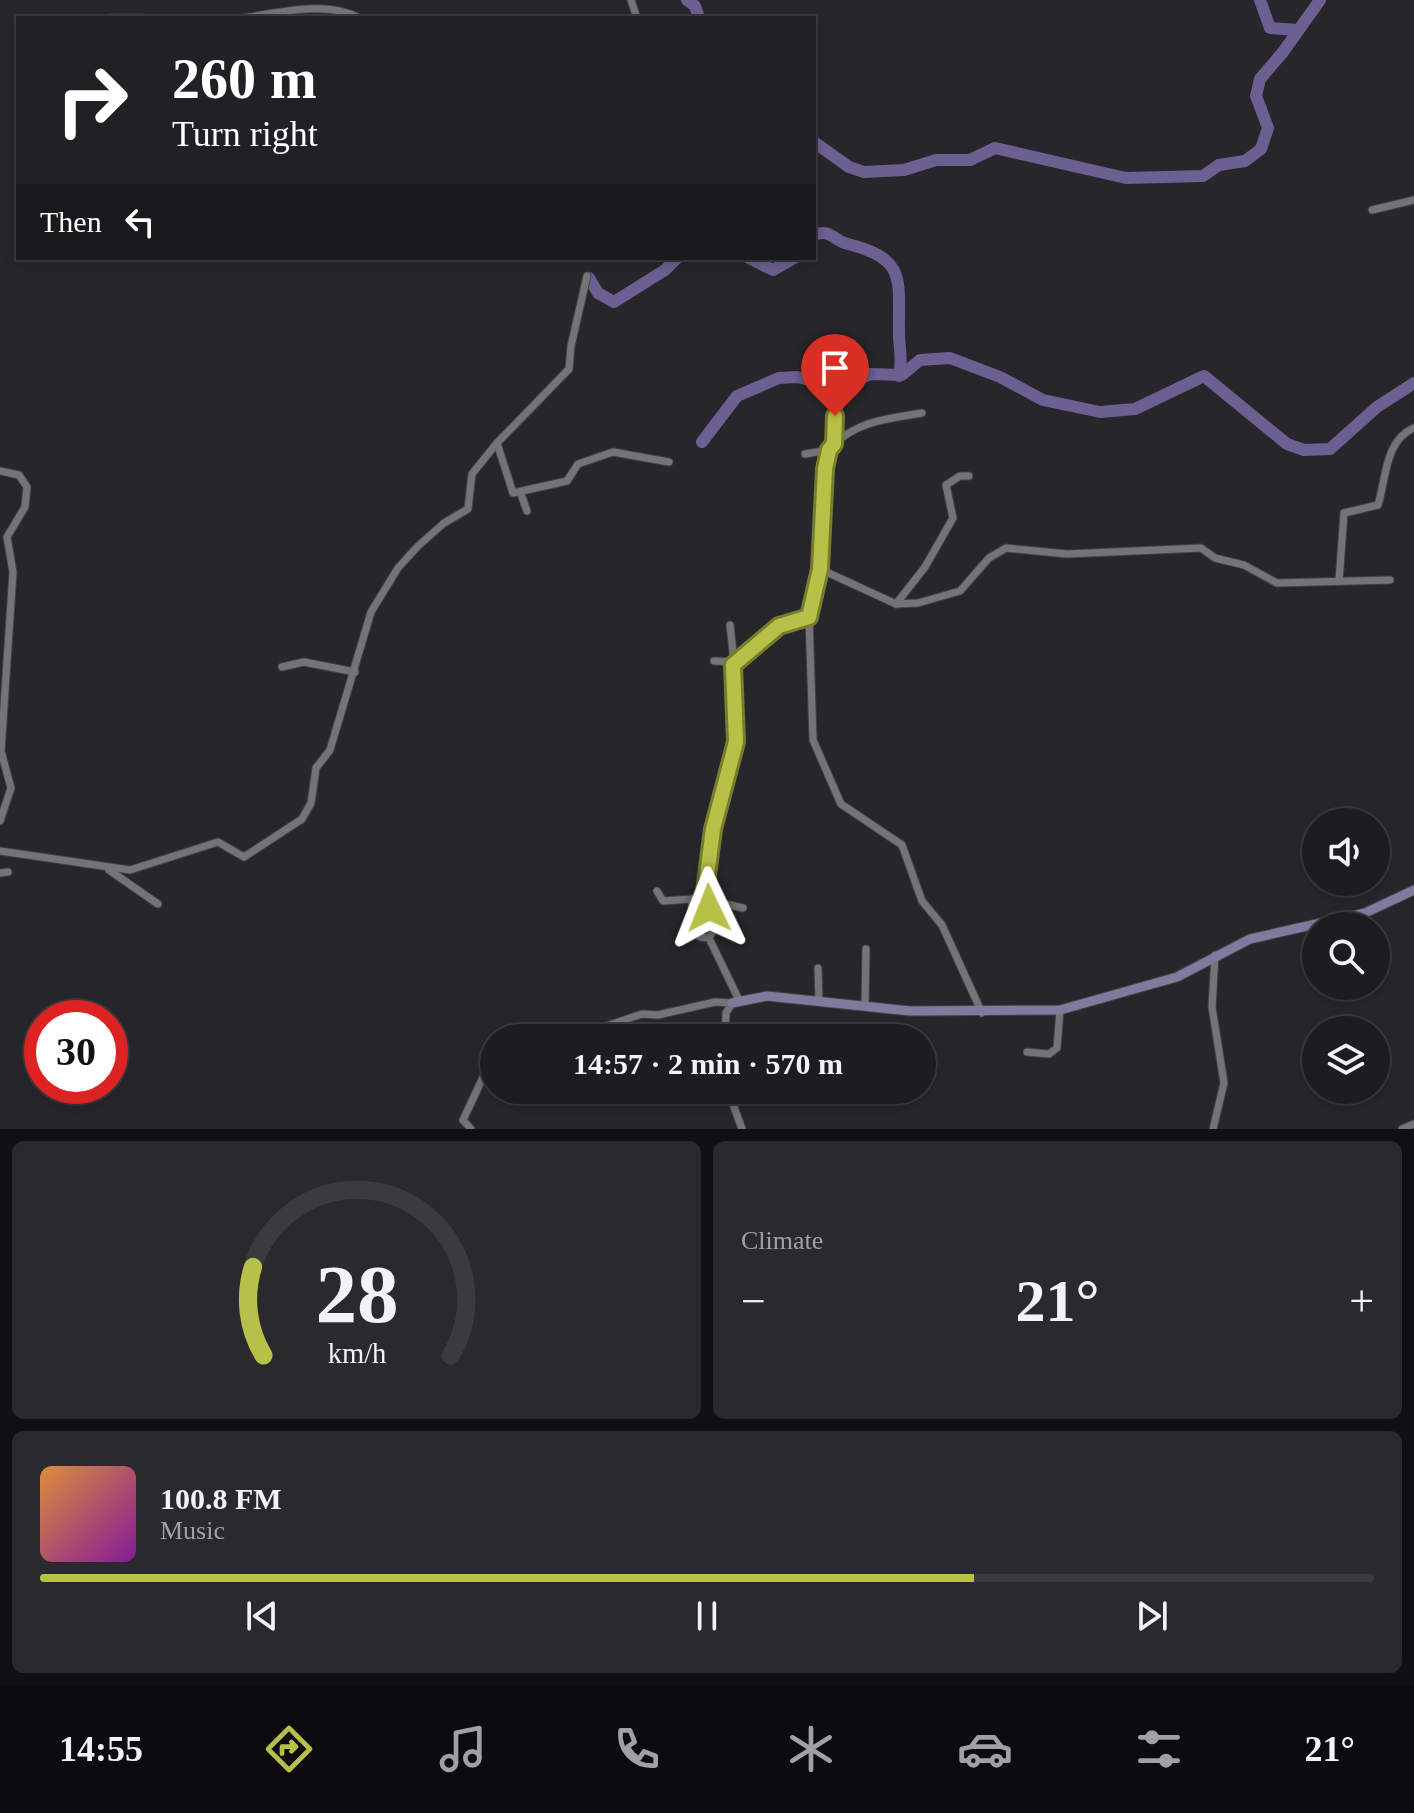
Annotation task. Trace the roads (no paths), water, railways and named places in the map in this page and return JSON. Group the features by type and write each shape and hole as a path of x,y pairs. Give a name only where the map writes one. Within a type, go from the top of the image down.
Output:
{"street":[{"path":"259,16 317,9 344,11 355,16"},
{"path":"1372,210 1414,200"},
{"path":"0,851 130,870 218,842 244,857 290,829 309,809 315,771 328,755 355,672 363,631 382,593 418,546 444,523 466,512 472,474 497,443 569,369 571,346 587,276"},
{"path":"844,397 835,416 821,511 820,569 809,617 811,733 836,798 856,816 902,845 922,901 942,925 982,1013"},
{"path":"805,454 832,447 867,422 922,413"},
{"path":"1339,581 1344,513 1378,505 1392,447 1414,428"},
{"path":"497,443 513,493 521,494 567,481 578,464 613,452 669,462"},
{"path":"0,471 19,475 27,487 25,507 7,537 13,565 1,751 11,788 0,821"},
{"path":"896,604 925,567 953,518 946,485 960,476 969,476"},
{"path":"521,494 527,511"},
{"path":"820,569 896,604 918,603 960,591 989,558 1006,548 1067,554 1201,548 1215,558 1244,565 1277,583 1390,580"},
{"path":"714,661 734,662 779,626 809,617"},
{"path":"709,938 713,931 713,918 704,899 713,829 736,742 730,625"},
{"path":"282,667 304,662 355,672"},
{"path":"107,868 120,881 158,904"},
{"path":"611,1024 636,1015 658,1015 715,1002 767,996 910,1011 982,1013 1060,1010 1177,977 1215,955 1259,936 1365,913 1414,890"},
{"path":"657,891 663,901 704,899 743,908"},
{"path":"692,899 693,924 700,937 709,938"},
{"path":"709,938 736,1001"},
{"path":"865,1005 866,949"},
{"path":"1215,955 1212,1007 1224,1083 1217,1127"},
{"path":"818,968 819,1001"},
{"path":"726,1024 726,1013 736,1001"},
{"path":"1027,1052 1049,1054 1057,1048 1060,1010"},
{"path":"471,1129 463,1120 480,1084"},
{"path":"733,1104 742,1129"},
{"path":"1402,1129 1414,1124"}],"waterway":[{"path":"687,0 695,6 698,16"},
{"path":"1260,0 1270,28 1298,30"},
{"path":"816,143 849,167 864,172 904,170 936,160 970,160 995,148 1126,178 1203,176 1219,165 1245,161 1261,149 1268,128 1256,96 1260,79 1320,0"},
{"path":"816,234 828,234 881,257 896,275 901,360 899,376"},
{"path":"589,278 598,293 614,302 665,270 675,260"},
{"path":"753,260 773,270 790,260"},
{"path":"702,442 737,396 779,378 797,377 843,387 870,374 902,375 920,360 950,358 1000,377 1043,400 1100,412 1135,409 1204,376 1287,444 1304,450 1330,449 1377,407 1414,383"}]}
